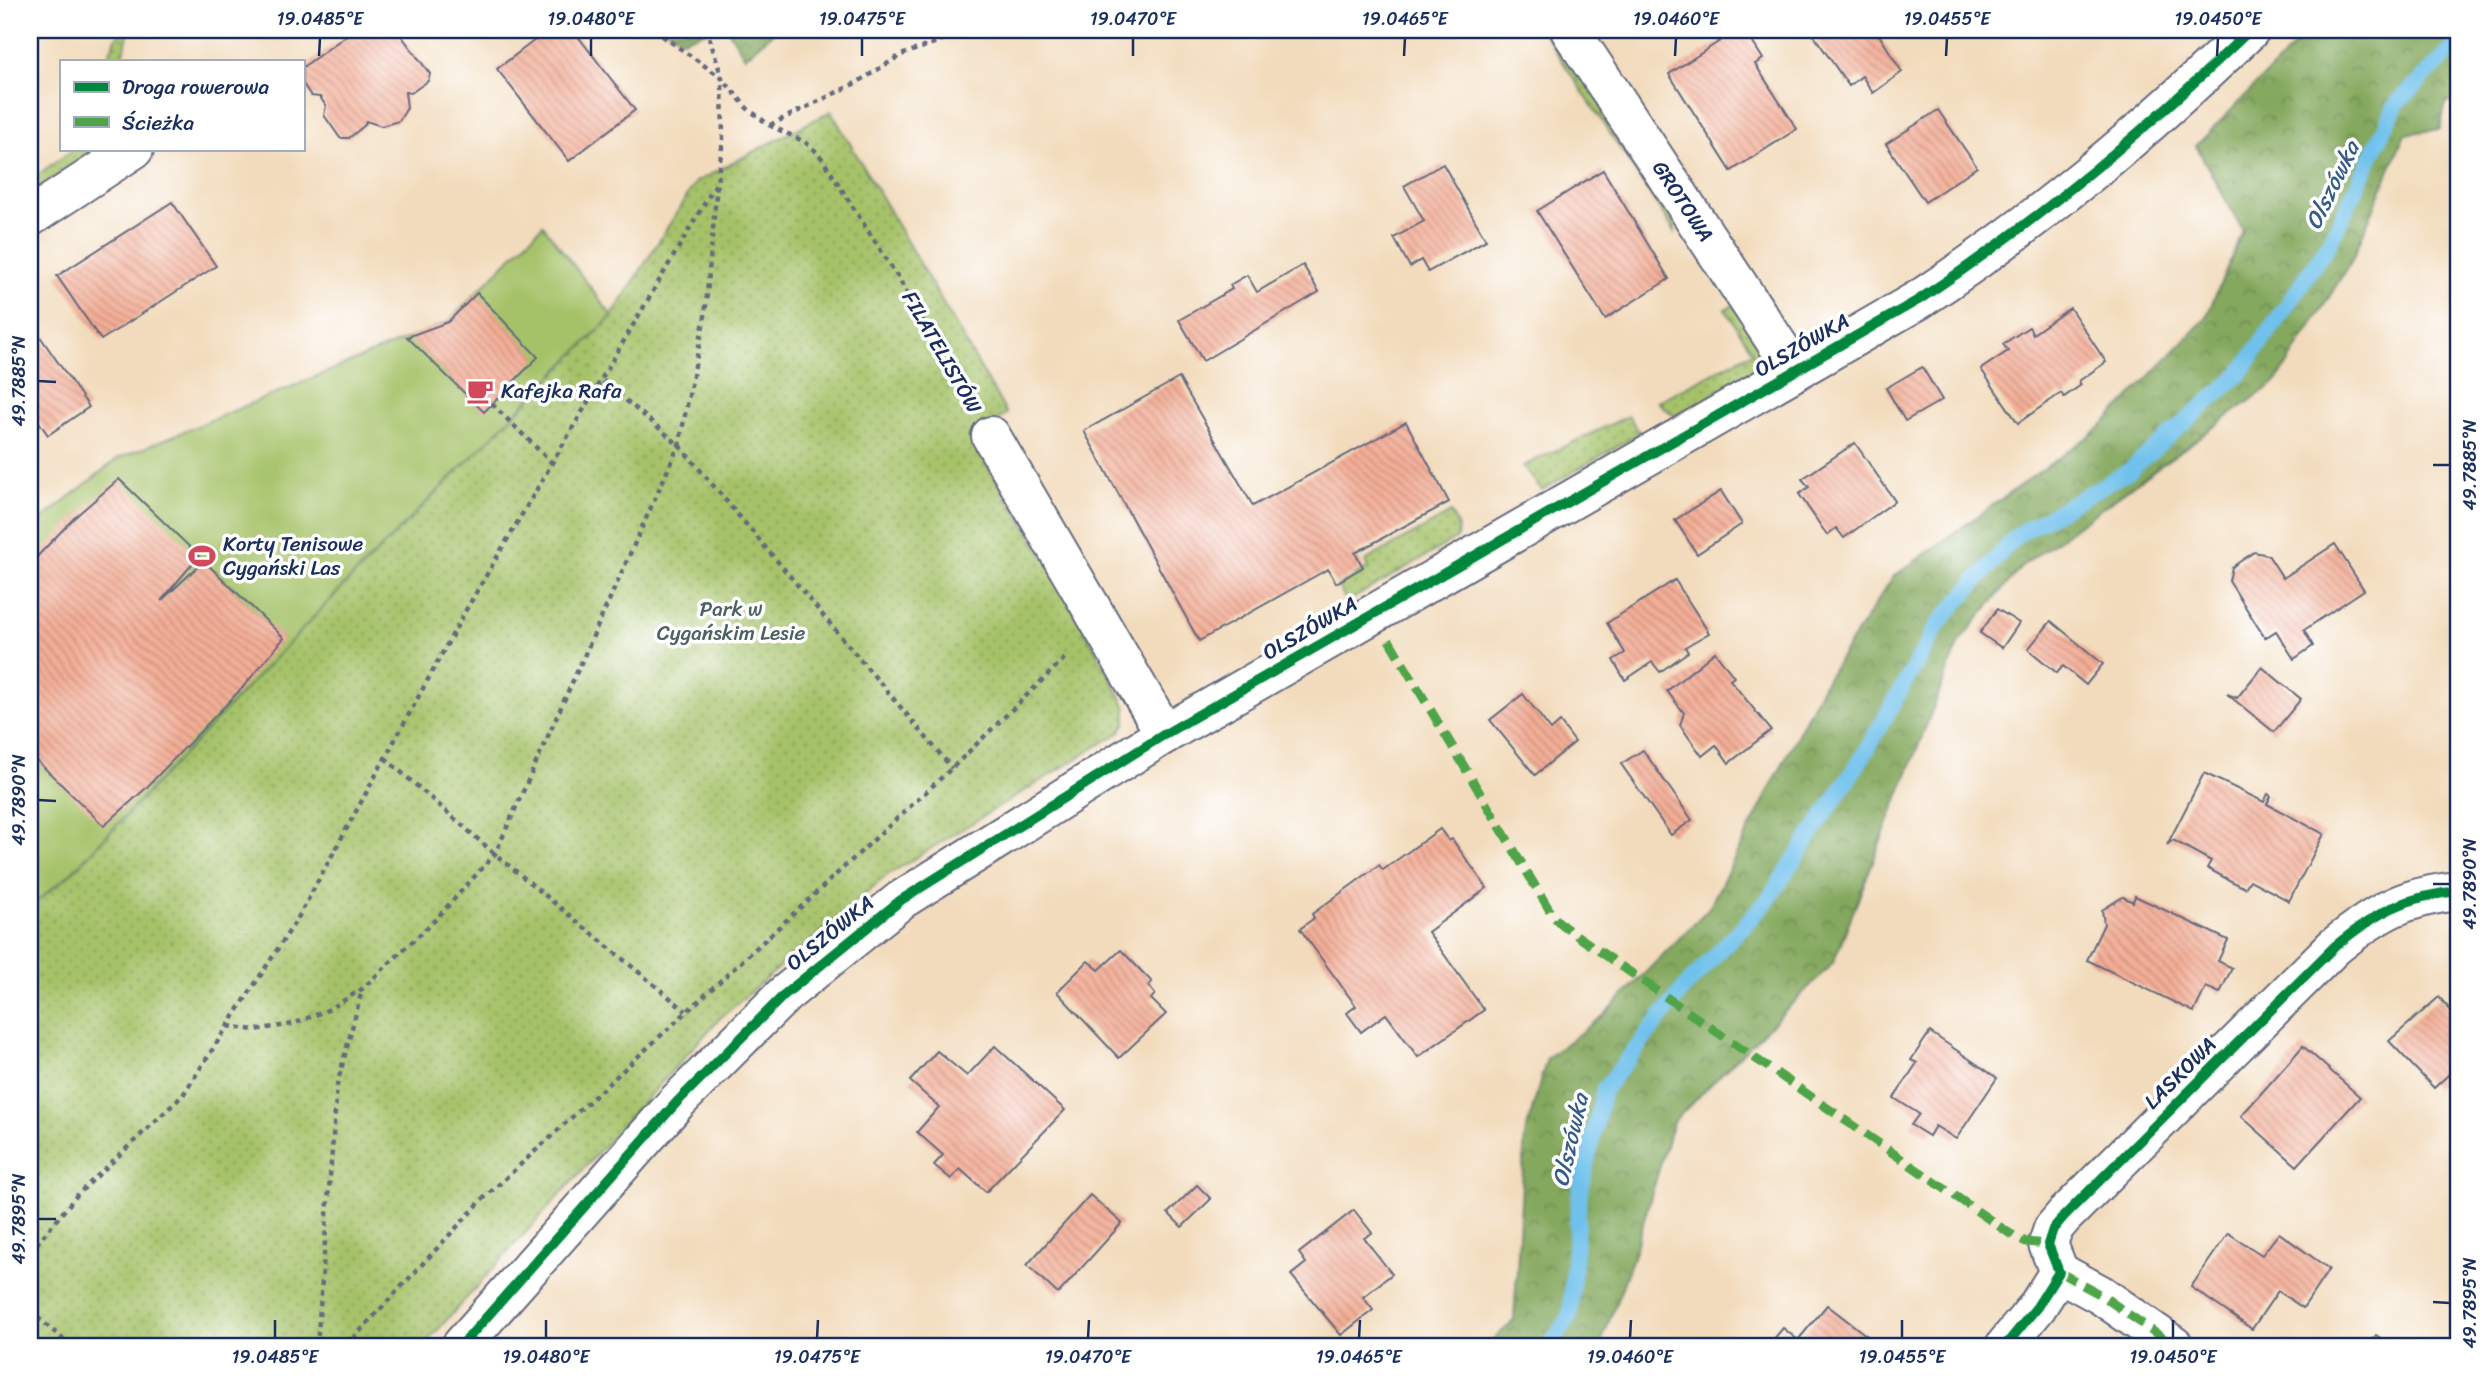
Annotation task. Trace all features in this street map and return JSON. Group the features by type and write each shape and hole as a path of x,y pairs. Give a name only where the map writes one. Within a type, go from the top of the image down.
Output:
{"street":[{"name":"GROTOWA","path":"1570,30 1795,371"},
{"name":"OLSZÓWKA","path":"461,1346 677,1102 785,994 901,900 1165,734 1920,299 2006,242 2167,110 2250,30"},
{"path":"30,218 132,150"},
{"name":"FILATELISTÓW","path":"991,436 1165,734"},
{"name":"LASKOWA","path":"2059,1272 2048,1244 2053,1229 2334,947 2372,917 2406,899 2459,891"},
{"path":"2005,1346 2037,1307 2059,1272 2101,1295 2174,1346"}],"path":[{"path":"228,1026 255,1030 293,1024 330,1009 362,989 435,920 495,854 679,444 705,316 723,139 722,78 707,30"},
{"path":"769,125 858,82 901,55 940,41 943,30"},
{"path":"30,1252 77,1195 183,1095 299,916 463,615 718,182"},
{"path":"603,381 679,444 952,768"},
{"path":"492,404 553,464"},
{"path":"346,1346 484,1199 952,768 1101,623"},
{"path":"385,758 495,854 686,1011"},
{"path":"317,1346 337,1085 362,989"},
{"path":"30,1311 71,1346"}],"green space":[{"path":"124,30 129,30 122,60 107,60 115,39"},
{"path":"667,30 709,30 682,40"},
{"path":"728,30 776,30 745,57"},
{"path":"1542,30 1558,30 1675,206 1675,232"},
{"path":"2310,30 2459,30 2459,103 2446,102 2440,129 2405,134 2352,260 2277,381 2022,566 1959,642 1833,963 1673,1122 1633,1257 1600,1346 1487,1346 1514,1320 1525,1135 1547,1058 1604,1015 1709,908 1824,683 1893,577 2100,428 2206,318 2243,231 2196,146"},
{"name":"Park w Cygańskim Lesie","path":"831,111 1007,414 969,436 1050,565 1126,707 1126,722 1120,732 886,876 719,1019 423,1346 30,1346 30,907 71,873 347,582 612,316 696,182"},
{"path":"73,150 91,150 88,156 30,194 30,180"},
{"name":"Korty Tenisowe Cygański Las","path":"543,225 612,316 347,582 71,873 30,907 30,529 117,459 448,322"},
{"path":"1734,305 1759,345 1759,357 1752,375 1676,417 1657,402 1753,352 1725,309"},
{"path":"1628,416 1640,433 1542,490 1523,466"},
{"path":"1451,513 1458,527 1457,538 1347,602 1338,586 1368,568 1365,561"}],"building":[{"path":"354,30 397,30 430,74 428,81 411,93 405,92 407,108 399,121 381,126 366,121 365,125 349,138 340,138 324,115 326,106 320,97 311,96 304,86 304,66"},
{"path":"548,30 573,30 635,110 569,161 497,69"},
{"path":"1737,30 1745,30 1763,59 1755,64 1797,129 1731,171 1669,74"},
{"path":"1810,30 1876,30 1902,72 1873,93 1862,76 1849,86"},
{"path":"1938,110 1977,167 1925,202 1886,144"},
{"path":"30,117 37,127 30,132"},
{"path":"1443,164 1486,240 1428,272 1421,260 1410,267 1394,238 1424,221 1404,186"},
{"path":"1603,170 1669,279 1605,319 1537,211"},
{"path":"172,202 216,266 101,340 57,276"},
{"path":"1303,265 1319,292 1203,361 1179,320 1232,289 1230,285 1247,275 1257,292"},
{"path":"2459,275 2459,302 2452,300"},
{"path":"477,293 538,357 484,412 407,337 448,322"},
{"path":"2070,308 2106,362 2079,381 2081,385 2064,397 2061,393 2018,423 1981,369 2008,351 2003,344 2029,327 2033,334"},
{"path":"30,322 89,407 48,435 30,409"},
{"path":"1922,367 1942,400 1905,421 1886,388"},
{"path":"1179,378 1253,506 1406,422 1449,502 1355,553 1363,567 1336,583 1328,569 1199,641 1084,431"},
{"path":"1855,443 1895,501 1844,538 1836,528 1827,535 1799,494 1809,487 1802,479"},
{"path":"119,479 199,556 161,601 204,561 284,638 244,686 145,789 104,826 30,754 30,741 41,726 30,734 30,564 75,517"},
{"path":"1721,491 1742,524 1697,554 1675,520"},
{"path":"2335,544 2364,590 2304,630 2313,646 2294,659 2276,631 2265,638 2229,581 2232,567 2254,552 2268,555 2283,578"},
{"path":"1675,580 1709,633 1685,647 1688,652 1660,672 1652,662 1625,680 1613,660 1625,653 1607,623"},
{"path":"1997,609 2019,623 2002,648 1980,633"},
{"path":"2051,621 2103,664 2086,685 2063,666 2057,673 2028,649"},
{"path":"1715,652 1734,677 1730,680 1771,730 1729,763 1716,745 1702,756 1680,725 1684,713 1667,691"},
{"path":"2262,667 2301,699 2274,732 2227,694 2237,698"},
{"path":"1523,694 1551,730 1560,722 1575,742 1535,775 1490,720"},
{"path":"2459,729 2459,743 2452,736"},
{"path":"1643,750 1692,820 1671,835 1621,764"},
{"path":"2204,773 2264,802 2268,794 2271,796 2267,804 2324,834 2289,901 2250,880 2245,888 2229,880 2207,868 2211,861 2173,840 2167,845"},
{"path":"1440,829 1449,841 1452,839 1487,888 1428,932 1484,1010 1418,1057 1386,1014 1361,1032 1347,1013 1356,1006 1300,929 1314,918 1312,914 1379,865 1383,870"},
{"path":"2135,896 2228,940 2218,961 2232,968 2220,993 2206,987 2194,1012 2087,960 2104,924 2102,910 2123,897 2133,902"},
{"path":"1121,950 1152,982 1148,986 1155,994 1151,999 1166,1014 1119,1058 1057,992 1088,961 1099,970"},
{"path":"2439,997 2459,1020 2459,1065 2434,1088 2389,1041"},
{"path":"1930,1032 1997,1078 1956,1139 1935,1126 1929,1136 1911,1125 1919,1114 1894,1098 1917,1063 1911,1060"},
{"path":"995,1046 1065,1110 986,1192 960,1169 951,1179 934,1165 943,1155 917,1132 939,1107 910,1081 937,1051 967,1076"},
{"path":"2303,1046 2360,1097 2297,1166 2241,1116"},
{"path":"1197,1185 1211,1199 1182,1227 1168,1213"},
{"path":"1090,1195 1122,1223 1058,1294 1027,1265"},
{"path":"1354,1210 1372,1233 1364,1238 1392,1274 1363,1297 1373,1310 1341,1335 1291,1275 1306,1263 1299,1253"},
{"path":"2228,1233 2262,1255 2279,1233 2329,1269 2303,1308 2278,1291 2252,1329 2191,1287"},
{"path":"1827,1305 1880,1346 1768,1346 1783,1328 1798,1340"},
{"path":"2376,1335 2392,1346 2367,1346"}],"waterway":[{"name":"Olszówka","path":"1550,1346 1570,1315 1579,1196 1604,1089 1684,988 1767,901 1862,758 1939,623 2017,535 2130,470 2240,374 2330,242 2397,103 2459,43"}],"marked path":[{"path":"1389,640 1553,916 1563,926 2009,1233 2026,1242 2048,1244"},
{"path":"2059,1272 2101,1295 2174,1346"}],"cycle path":[{"path":"461,1346 677,1102 785,994 901,900 1165,734 1920,299 2008,237 2091,172 2250,30"},
{"path":"2005,1346 2037,1307 2059,1272 2048,1244 2053,1229 2064,1216 2334,947 2392,908 2422,897 2459,891"}],"place":[{"name":"Kafejka Rafa","path":"480,391"},
{"name":"Korty Tenisowe Cygański Las","path":"202,556"}]}
